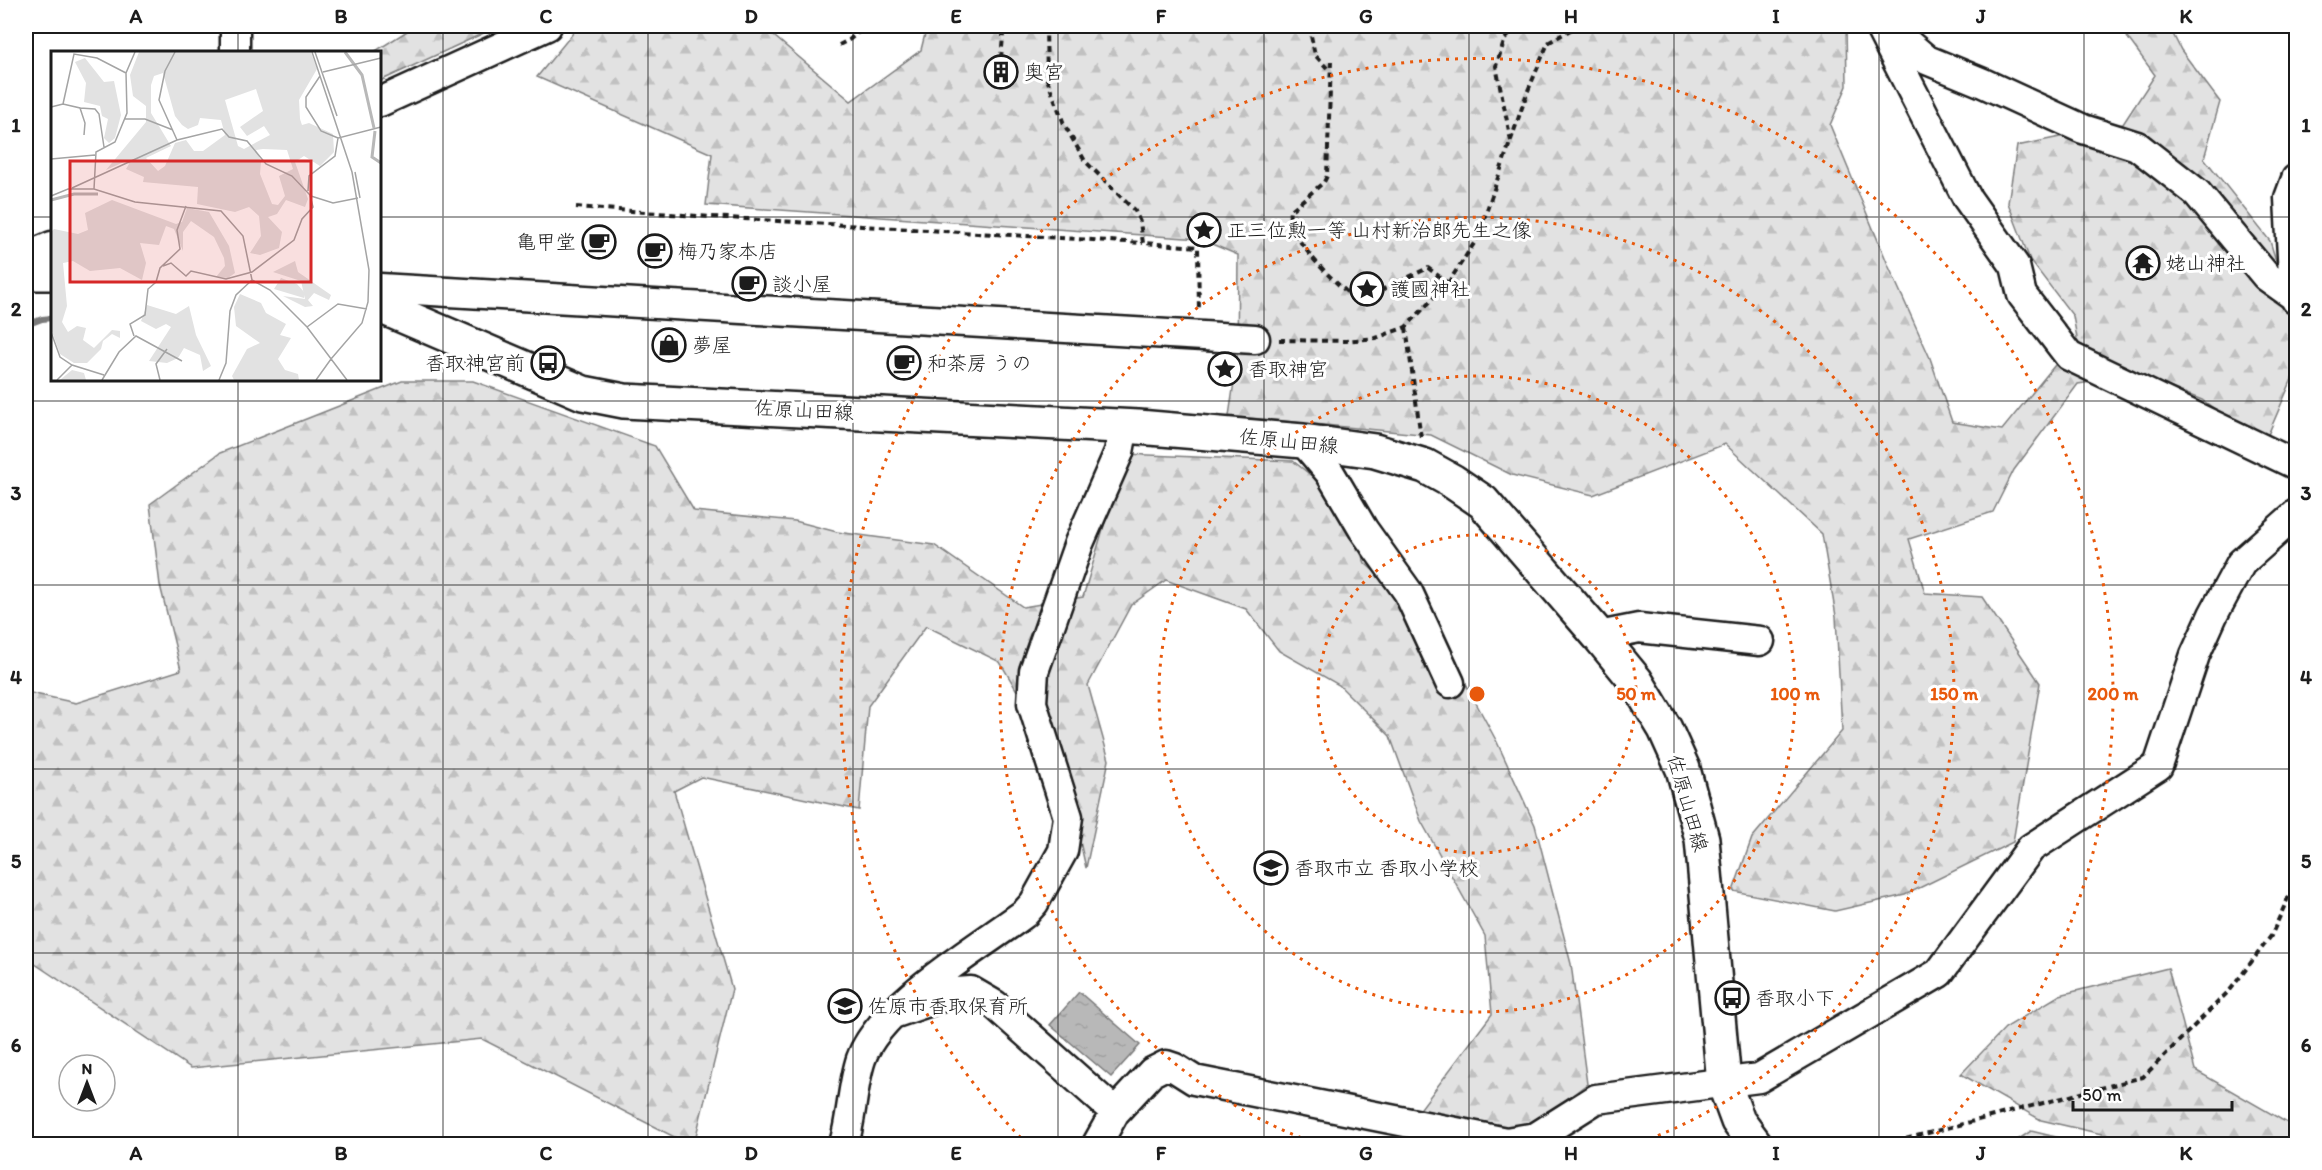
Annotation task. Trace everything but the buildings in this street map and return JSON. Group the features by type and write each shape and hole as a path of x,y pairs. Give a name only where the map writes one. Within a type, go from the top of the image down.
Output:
{"main road":[{"path":"26,273 51,273"},
{"name":"佐原山田線","path":"381,306 583,393 624,401 1125,426 1303,441 1375,451 1425,466 1452,481 1483,502 1599,636 1636,681 1665,729 1683,769 1702,839 1724,1083 1738,1121 1755,1144"}],"street":[{"path":"235,51 236,26"},
{"path":"381,102 547,26"},
{"path":"1879,26 1967,198 2015,266 2022,295 2069,356 2296,465"},
{"path":"1887,26 1927,60 2083,129 2138,146 2197,193 2266,276 2295,298"},
{"path":"2295,298 2289,198 2296,179"},
{"path":"26,257 51,246"},
{"path":"381,288 1200,337 1267,339"},
{"path":"844,1144 861,1059 872,1039 893,1014 926,984 1025,913 1034,903 1063,850 1068,817 1032,703 1034,671 1079,543 1119,452 1125,426"},
{"path":"1303,441 1330,473 1363,530 1408,592 1450,683"},
{"path":"1097,1144 1115,1112 1152,1072 1166,1065 1194,1080 1506,1142 1536,1137 1596,1099 1759,1078 1939,973 2031,848 2158,766 2196,656 2213,615 2241,563 2296,514"},
{"path":"1599,636 1639,628 1760,641"},
{"path":"893,1014 957,992 971,991 995,1005 1115,1112"}],"path":[{"path":"839,45 866,26"},
{"path":"1001,58 1004,26"},
{"path":"1046,26 1047,79 1064,124 1085,161 1135,211 1140,222 1143,243"},
{"path":"1309,26 1315,55 1327,68"},
{"path":"1511,141 1496,66 1505,39 1519,26"},
{"path":"1267,339 1346,341 1376,338 1406,327 1448,282 1477,239 1548,43 1577,26"},
{"path":"1331,61 1327,176 1324,182 1290,211 1290,224 1322,268 1353,297 1371,294 1428,268 1448,282"},
{"path":"576,207 1198,247 1200,337"},
{"path":"1406,327 1425,466"},
{"path":"1886,1144 2143,1077 2231,989 2271,936 2293,887"}],"green space":[{"path":"415,26 499,26 381,81 381,51 376,51"},
{"path":"566,26 762,26 851,101 921,50 927,26 1846,26 1847,86 1830,125 1930,358 1952,422 2002,430 2077,338 2073,316 2030,260 2008,203 2017,146 2123,124 2155,75 2119,26 2169,26 2181,50 2220,102 2204,158 2270,241 2294,320 2295,372 2264,444 2202,400 2138,375 2078,384 2014,470 1993,512 1909,539 1925,593 1982,597 2040,683 2013,842 1905,895 1835,911 1733,891 1752,838 1842,731 1836,616 1822,534 1725,444 1593,495 1512,475 1431,435 1229,416 1237,362 1238,255 1200,239 706,205 712,154 537,77 574,32"},
{"path":"402,381 473,381 655,446 694,511 795,521 837,532 934,545 1023,607 1083,597 1125,454 1293,461 1336,495 1365,563 1435,627 1497,742 1535,825 1571,964 1587,1084 1526,1130 1412,1120 1492,1014 1485,936 1421,821 1390,736 1339,685 1279,651 1246,609 1166,580 1131,605 1088,685 1109,760 1086,868 1064,771 1000,662 926,626 868,706 859,810 701,777 674,791 732,989 694,1144 688,1144 482,1039 191,1068 35,964 26,966 26,692 76,703 181,670 160,585 150,504 220,453"},
{"path":"2168,968 2195,1070 2296,1128 2296,1144 2152,1144 2119,1138 2041,1120 1961,1074 2005,1028 2060,995"},
{"path":"2031,1131 2085,1144 2011,1144"}],"water":[{"path":"1079,992 1140,1045 1111,1077 1050,1025"}],"waterway":[{"path":"26,325 51,318"}],"place":[{"name":"奥宮","path":"1001,72"},
{"name":"正三位勲一等 山村新治郎先生之像","path":"1204,230"},
{"name":"亀甲堂","path":"599,242"},
{"name":"梅乃家本店","path":"655,251"},
{"name":"姥山神社","path":"2143,263"},
{"name":"談小屋","path":"749,284"},
{"name":"護國神社","path":"1367,289"},
{"name":"夢屋","path":"669,345"},
{"name":"香取神宮前","path":"548,363"},
{"name":"和茶房 うの","path":"904,363"},
{"name":"香取神宮","path":"1225,369"},
{"name":"香取市立 香取小学校","path":"1271,868"},
{"name":"香取小下","path":"1732,998"},
{"name":"佐原市香取保育所","path":"845,1006"}]}
